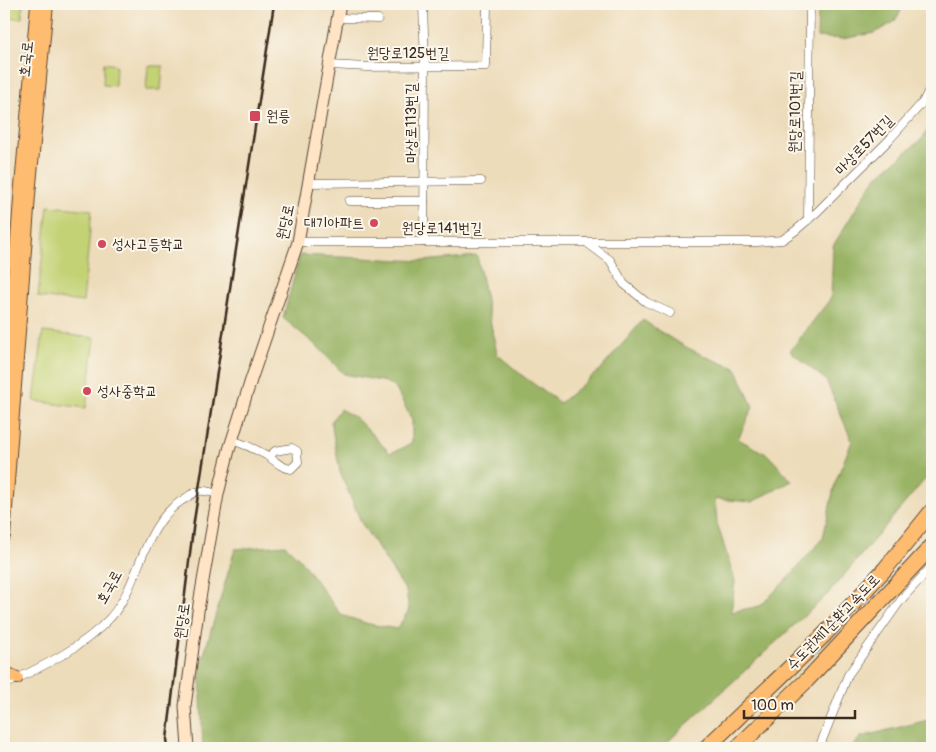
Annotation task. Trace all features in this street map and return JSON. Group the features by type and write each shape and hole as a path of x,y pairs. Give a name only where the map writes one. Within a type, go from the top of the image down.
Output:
{"highway":[{"name":"수도권제1순환고속도로","path":"706,748 824,635 885,569 932,511"},
{"name":"수도권제1순환고속도로","path":"736,748 808,680 932,546"}],"main road":[{"name":"호국로","path":"4,410 28,99 38,4"},
{"name":"호국로","path":"4,536 29,195 47,4"},
{"name":"원당로","path":"188,748 185,706 199,604 218,494 232,440 298,242 340,4"},
{"path":"4,672 17,678"}],"street":[{"name":"마상로113번길","path":"423,4 425,66 424,242"},
{"name":"원당로125번길","path":"330,65 368,67 486,66 487,4"},
{"name":"원당로101번길","path":"808,220 810,4"},
{"path":"338,18 378,19"},
{"name":"마상로57번길","path":"808,220 900,128 923,102 932,84"},
{"path":"309,183 481,181"},
{"path":"349,201 424,201"},
{"name":"원당로141번길","path":"298,242 749,242 782,240 808,220"},
{"path":"586,242 610,260 624,284 646,302 670,313"},
{"path":"232,440 269,457"},
{"name":"호국로","path":"4,685 45,665 86,639 110,617 126,594 152,534 161,519 178,502 199,491 218,494"},
{"path":"819,748 848,675 901,600 932,566"}],"green space":[{"path":"4,4 23,4 22,18 4,18"},
{"path":"818,4 905,4 894,22 874,33 842,39 817,37"},
{"path":"104,63 116,65 115,86 103,85"},
{"path":"148,66 163,66 161,90 146,90"},
{"path":"932,123 932,471 828,594 661,748 203,748 200,668 235,549 285,545 299,558 341,615 369,624 397,629 409,610 406,591 362,524 340,472 331,422 340,409 356,418 390,453 412,442 412,420 396,389 386,382 344,374 317,346 283,318 300,255 423,261 477,256 497,354 524,377 560,403 601,369 643,320 688,348 736,368 753,407 738,439 768,455 792,481 752,502 715,499 717,523 735,581 731,612 760,606 789,577 823,538 835,483 852,441 826,380 790,351 831,298 833,246 875,178 922,139"},
{"path":"48,206 92,210 83,302 38,297"},
{"path":"43,332 95,338 86,408 34,401"},
{"path":"932,719 932,748 851,748 861,737"}],"railway":[{"path":"168,748 167,739 194,521 274,4"}],"place":[{"name":"원릉","path":"255,116"},
{"name":"대기아파트","path":"374,223"},
{"name":"성사고등학교","path":"102,244"},
{"name":"성사중학교","path":"87,391"}]}
